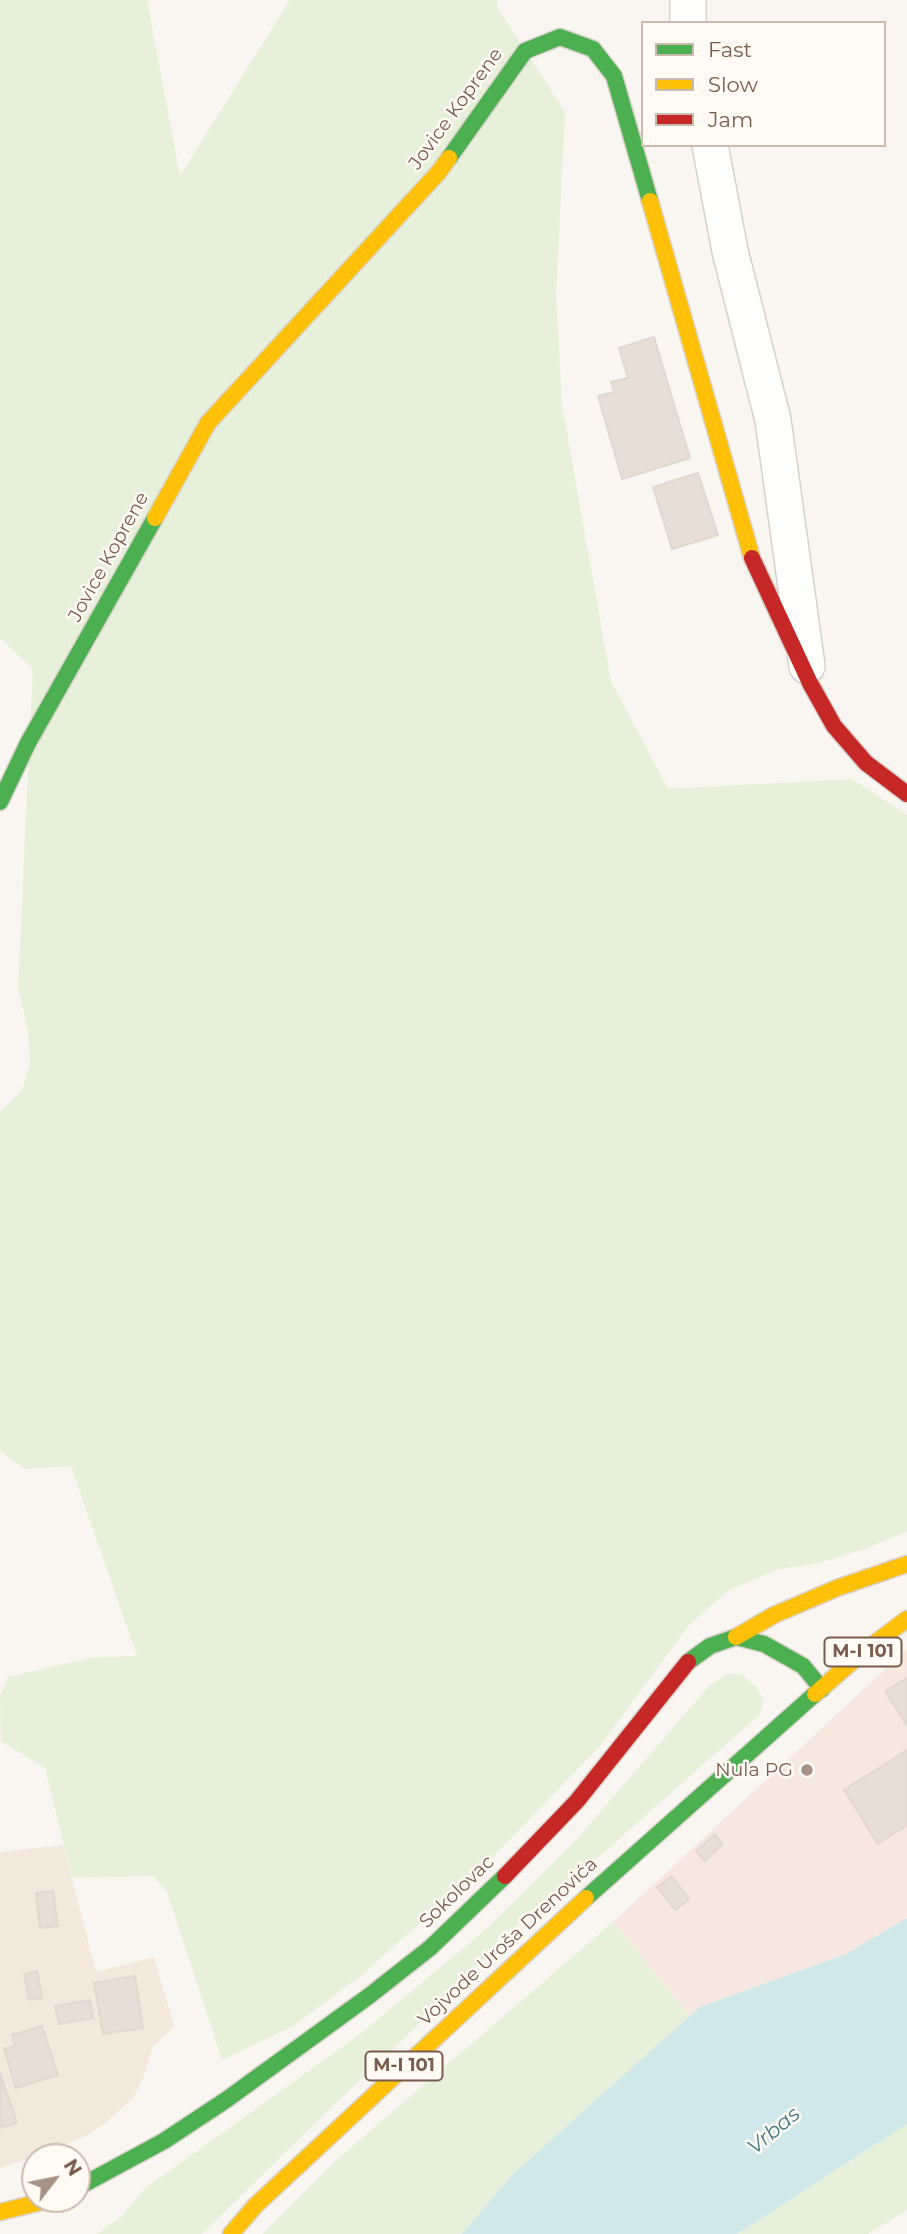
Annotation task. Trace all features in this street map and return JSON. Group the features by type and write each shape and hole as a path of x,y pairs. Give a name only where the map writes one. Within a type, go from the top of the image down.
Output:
{"main road":[{"name":"Jovice Koprene","path":"0,802 28,743 208,424 438,173 525,51 560,37 593,49 614,76 750,553 810,683 834,726 866,763 907,794"},
{"name":"Sokolovac","path":"91,2180 164,2141 226,2100 430,1948 532,1850 577,1801 689,1661 710,1646 736,1637 774,1615 837,1588 907,1564"},
{"name":"M-I 101","path":"822,1689 862,1653 907,1619"},
{"path":"736,1637 764,1644 792,1658 803,1666 822,1689"},
{"name":"Vojvode Uroša Drenovića","path":"230,2234 256,2205 581,1902 822,1689"},
{"path":"0,2212 21,2207"}],"street":[{"path":"688,0 688,21"},
{"path":"710,147 730,251 773,420 810,683"}],"shaded area":[{"path":"907,1649 907,1918 846,1954 700,2007 690,2017 613,1922"},
{"path":"63,1845 96,1972 154,1957 174,2026 152,2048 145,2074 133,2098 104,2124 69,2143 21,2143 21,2161 0,2168 0,1852"}],"green space":[{"path":"0,0 147,0 180,176 290,0 498,0 497,7 565,112 556,294 562,405 611,681 668,789 852,779 907,815 907,1531 870,1547 820,1563 779,1569 729,1590 689,1625 600,1746 491,1859 362,1975 293,2026 222,2060 167,1892 153,1876 72,1878 45,1768 1,1741 0,1697 8,1677 90,1658 137,1656 71,1466 24,1469 0,1450 0,1112 22,1091 30,1065 28,1030 18,989 33,669 0,638"},
{"path":"728,1674 741,1674 755,1686 764,1700 760,1714 583,1871 508,1933 453,1992 202,2234 96,2234 120,2218 144,2189 359,2035 483,1932 576,1840 709,1686"},
{"path":"613,1922 690,2017 513,2174 462,2234 263,2234 340,2157"},
{"path":"907,2124 907,2210 868,2234 737,2234"}],"water":[{"name":"Vrbas","path":"907,1918 907,2124 737,2234 462,2234 513,2174 700,2007 846,1954"}],"building":[{"path":"654,337 690,458 622,479 598,396 614,392 611,382 628,378 619,348"},
{"path":"698,473 718,535 672,549 653,487"},
{"path":"907,1678 907,1726 885,1691"},
{"path":"907,1750 907,1825 878,1844 844,1790"},
{"path":"715,1834 723,1844 705,1861 696,1851"},
{"path":"672,1876 689,1899 675,1910 657,1887"},
{"path":"53,1891 58,1926 40,1928 36,1893"},
{"path":"37,1971 42,1998 29,2000 24,1974"},
{"path":"135,1976 143,2028 103,2034 94,1983"},
{"path":"90,2000 93,2018 59,2024 55,2006"},
{"path":"42,2026 58,2075 16,2088 4,2049 15,2046 12,2035"},
{"path":"0,2073 17,2123 0,2128"}],"traffic: fast":[{"path":"449,158 525,51 560,37 593,49 614,76 650,201"},
{"path":"0,802 28,743 155,518"},
{"path":"688,1662 710,1646 736,1637 764,1644 803,1666 822,1689"},
{"path":"586,1898 815,1694"},
{"path":"91,2180 164,2141 226,2100 369,1996 430,1948 505,1876"}],"traffic: slow":[{"path":"155,518 208,423 449,158"},
{"path":"650,201 752,558"},
{"path":"736,1637 774,1615 837,1588 907,1564"},
{"path":"815,1694 907,1619"},
{"path":"231,2234 256,2205 586,1898"},
{"path":"0,2212 21,2207"}],"traffic: jam":[{"path":"752,558 810,683 834,726 866,763 907,794"},
{"path":"505,1876 577,1801 688,1662"}],"place":[{"name":"Nula PG","path":"807,1770"}]}
